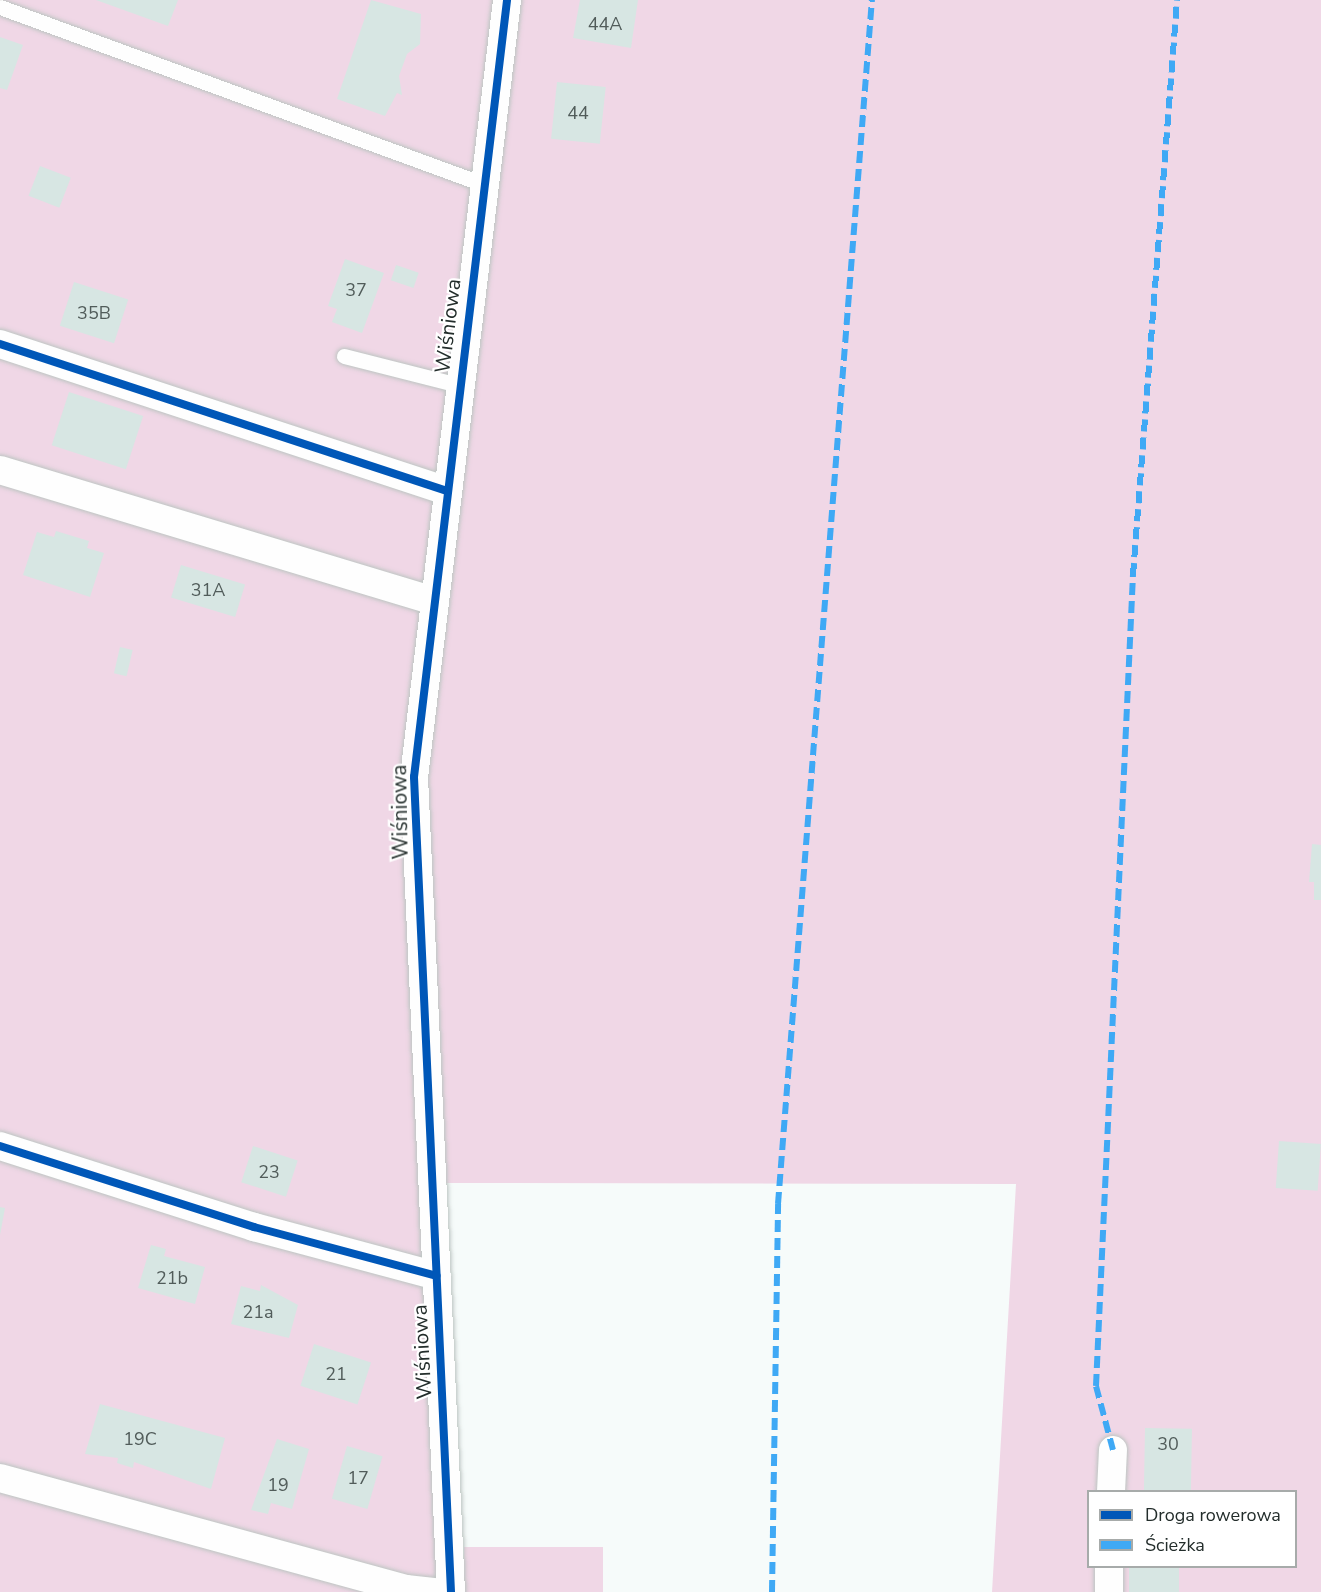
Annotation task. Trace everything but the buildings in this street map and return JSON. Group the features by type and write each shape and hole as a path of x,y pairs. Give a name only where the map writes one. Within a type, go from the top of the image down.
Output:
{"street":[{"name":"Wiśniowa","path":"451,1592 414,777 483,184 507,0"},
{"path":"0,344 447,491"},
{"path":"0,470 435,601"},
{"path":"0,1146 254,1227 437,1276"},
{"path":"1111,1490 1113,1450"},
{"path":"0,1478 406,1589 436,1592"},
{"path":"1109,1568 1109,1592"}],"lane":[{"path":"0,7 483,184"},
{"path":"344,356 459,385"}],"shaded area":[{"path":"0,0 1321,0 1321,1592 992,1592 1016,1184 441,1183 455,1592 0,1592"},
{"path":"464,1547 603,1547 603,1592 464,1592"}],"marked path":[{"path":"772,1592 778,1204 872,0"},
{"path":"1113,1450 1096,1386 1133,575 1177,0"}],"cycle path":[{"path":"451,1592 414,777 507,0"},
{"path":"0,344 447,491"},
{"path":"0,1146 254,1227 437,1276"}]}
